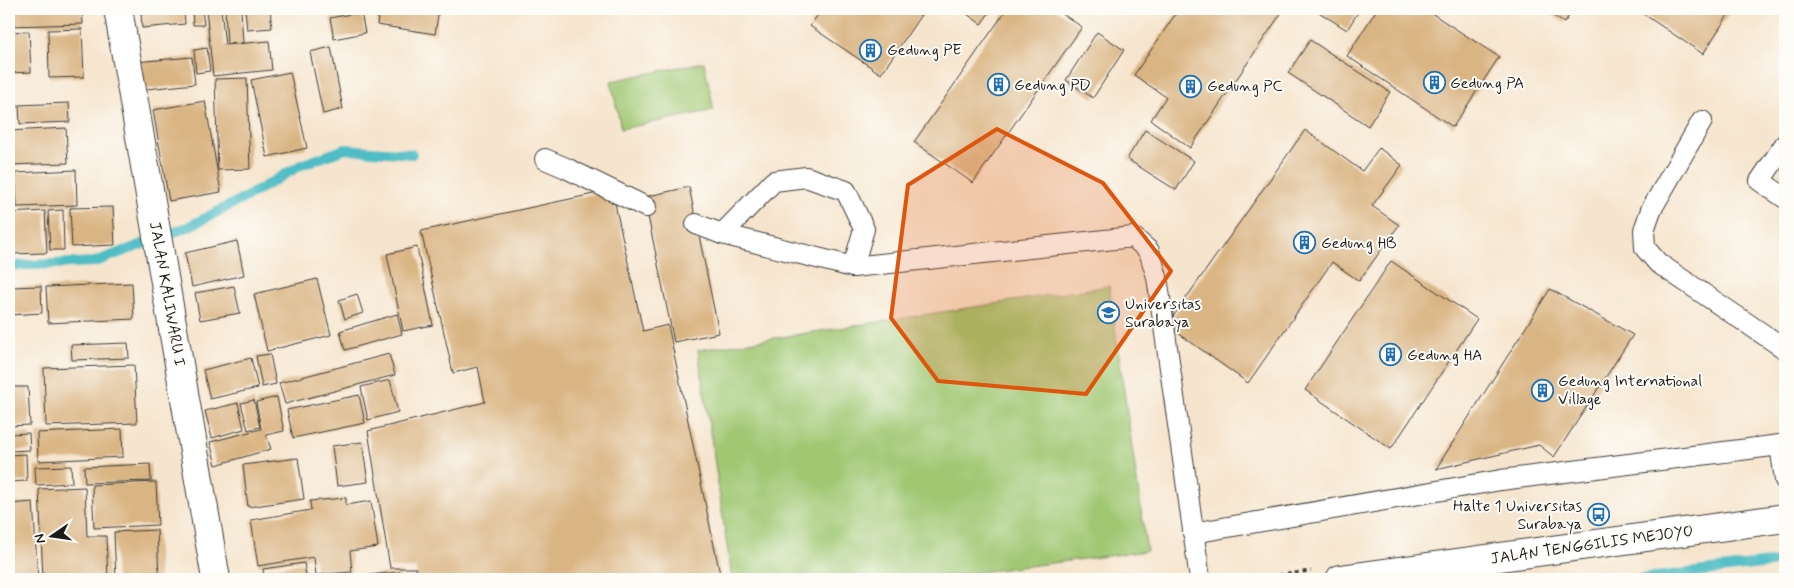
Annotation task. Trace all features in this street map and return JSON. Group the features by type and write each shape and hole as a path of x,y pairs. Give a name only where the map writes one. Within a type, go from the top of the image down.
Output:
{"street":[{"name":"JALAN KALIWARU I","path":"118,9 216,579"},
{"name":"JALAN TENGGILIS MEJOYO","path":"1340,579 1785,518"}],"lane":[{"path":"1702,121 1651,210 1644,230 1645,248 1658,263 1785,349"},
{"path":"1785,144 1760,182 1785,198"},
{"path":"545,159 646,207"},
{"path":"722,234 774,181 806,177 846,191 864,230 853,268"},
{"path":"696,224 722,234 853,268 1133,237 1149,251 1157,277 1200,579"},
{"path":"1193,533 1501,480 1783,444 1785,480"}],"highlighted area":[{"path":"997,129 1103,183 1171,271 1086,394 938,381 891,318 908,185"}],"green space":[{"path":"704,62 714,110 621,129 611,81"},
{"path":"1109,286 1147,551 925,579 732,579 698,350"}],"building":[{"path":"9,9 82,9 83,24 9,26"},
{"path":"184,9 185,24 142,28 141,13"},
{"path":"192,9 202,9 204,25 193,25"},
{"path":"206,9 221,9 225,45 269,41 272,70 213,76"},
{"path":"225,9 241,9 243,43 227,44"},
{"path":"245,9 270,9 272,28 247,30"},
{"path":"379,9 439,9 435,34 377,25"},
{"name":"Gedung PE","path":"822,9 925,9 881,74 810,26"},
{"path":"960,9 992,9 981,24"},
{"name":"Gedung PD","path":"1007,9 1055,9 1082,27 973,183 914,142"},
{"name":"Gedung PC","path":"1179,9 1284,9 1190,148 1151,120 1166,97 1134,75"},
{"path":"1314,9 1360,9 1347,30"},
{"name":"Gedung PA","path":"1377,9 1425,9 1499,57 1453,127 1347,56"},
{"path":"1543,9 1574,9 1564,23"},
{"path":"1636,9 1732,9 1703,54"},
{"path":"361,12 365,33 334,39 330,18"},
{"path":"82,29 84,77 49,78 48,30"},
{"path":"29,31 31,72 9,73 9,32"},
{"path":"1097,32 1124,50 1093,98 1066,80"},
{"path":"1310,40 1390,92 1368,126 1288,73"},
{"path":"331,47 343,109 323,114 310,52"},
{"path":"207,48 210,71 196,73 194,50"},
{"path":"192,57 195,84 137,90 135,62"},
{"path":"290,72 307,148 267,157 251,80"},
{"path":"247,78 250,169 218,170 215,79"},
{"path":"9,93 12,93 14,122 9,122"},
{"path":"205,101 221,192 169,201 153,110"},
{"path":"69,103 70,122 20,124 19,105"},
{"path":"66,128 68,163 9,165 9,131"},
{"path":"1145,130 1194,161 1176,190 1127,159"},
{"name":"Gedung HB","path":"1305,130 1362,171 1379,148 1402,165 1372,206 1399,225 1359,281 1332,262 1248,383 1167,325"},
{"path":"76,170 77,205 17,207 15,173"},
{"path":"10,179 12,209 9,209"},
{"path":"689,187 719,333 674,342 644,197"},
{"path":"612,190 643,331 668,325 721,579 417,579 416,568 390,568 368,431 485,402 478,367 453,373 421,231"},
{"path":"113,207 115,245 72,247 70,208"},
{"path":"63,210 64,250 50,250 48,211"},
{"path":"45,211 47,253 9,254 9,213"},
{"path":"237,241 244,275 192,287 185,253"},
{"path":"417,247 433,325 403,331 387,254"},
{"name":"Gedung HA","path":"1391,261 1477,319 1391,449 1305,390"},
{"path":"317,279 331,335 267,351 254,294"},
{"path":"132,283 134,319 48,323 46,287"},
{"path":"41,286 42,313 9,315 9,287"},
{"path":"234,286 240,313 200,320 195,293"},
{"name":"Gedung International Village","path":"1550,289 1633,335 1554,457 1539,445 1436,469"},
{"path":"357,294 363,313 345,319 339,300"},
{"path":"397,314 402,334 345,350 340,331"},
{"path":"128,343 129,358 72,360 71,345"},
{"path":"270,354 276,384 262,387 256,356"},
{"path":"389,354 395,375 285,404 279,383"},
{"path":"251,358 258,388 210,399 203,370"},
{"path":"134,365 137,423 46,426 44,368"},
{"path":"390,380 398,412 368,420 361,387"},
{"path":"9,387 28,387 30,425 9,426"},
{"path":"359,395 365,423 293,438 287,410"},
{"path":"277,397 284,431 266,435 271,449 216,465 210,442 261,429 256,402"},
{"path":"254,400 260,427 248,430 241,403"},
{"path":"238,403 244,429 212,438 205,411"},
{"path":"122,429 123,457 38,461 37,433"},
{"path":"29,433 30,450 9,451 9,434"},
{"path":"362,442 368,482 337,486 332,446"},
{"path":"26,454 27,481 9,482 9,455"},
{"path":"298,458 304,499 248,507 243,465"},
{"path":"150,464 151,481 85,483 84,467"},
{"path":"71,466 72,483 36,485 35,467"},
{"path":"156,482 158,525 94,528 92,485"},
{"path":"85,487 87,536 106,536 108,579 43,579 39,489"},
{"path":"346,498 346,505 371,501 378,547 350,551 352,572 316,575 314,557 258,566 251,520 311,510 310,501"},
{"path":"33,502 38,579 9,579 9,504"},
{"path":"157,530 159,579 116,579 114,532"},
{"path":"304,563 306,576 264,579 263,569"},
{"path":"400,572 401,579 336,579 336,578"}],"waterway":[{"path":"9,266 95,262 188,227 248,196 301,165 345,149 412,154"},
{"path":"1640,579 1785,561"}],"place":[{"name":"Gedung PE","path":"871,50"},
{"name":"Gedung PA","path":"1434,83"},
{"name":"Gedung PD","path":"998,85"},
{"name":"Gedung PC","path":"1191,86"},
{"name":"Gedung HB","path":"1305,243"},
{"name":"Universitas Surabaya","path":"1109,313"},
{"name":"Gedung HA","path":"1391,355"},
{"name":"Gedung International Village","path":"1542,390"},
{"name":"Halte 1 Universitas Surabaya","path":"1598,515"}]}
